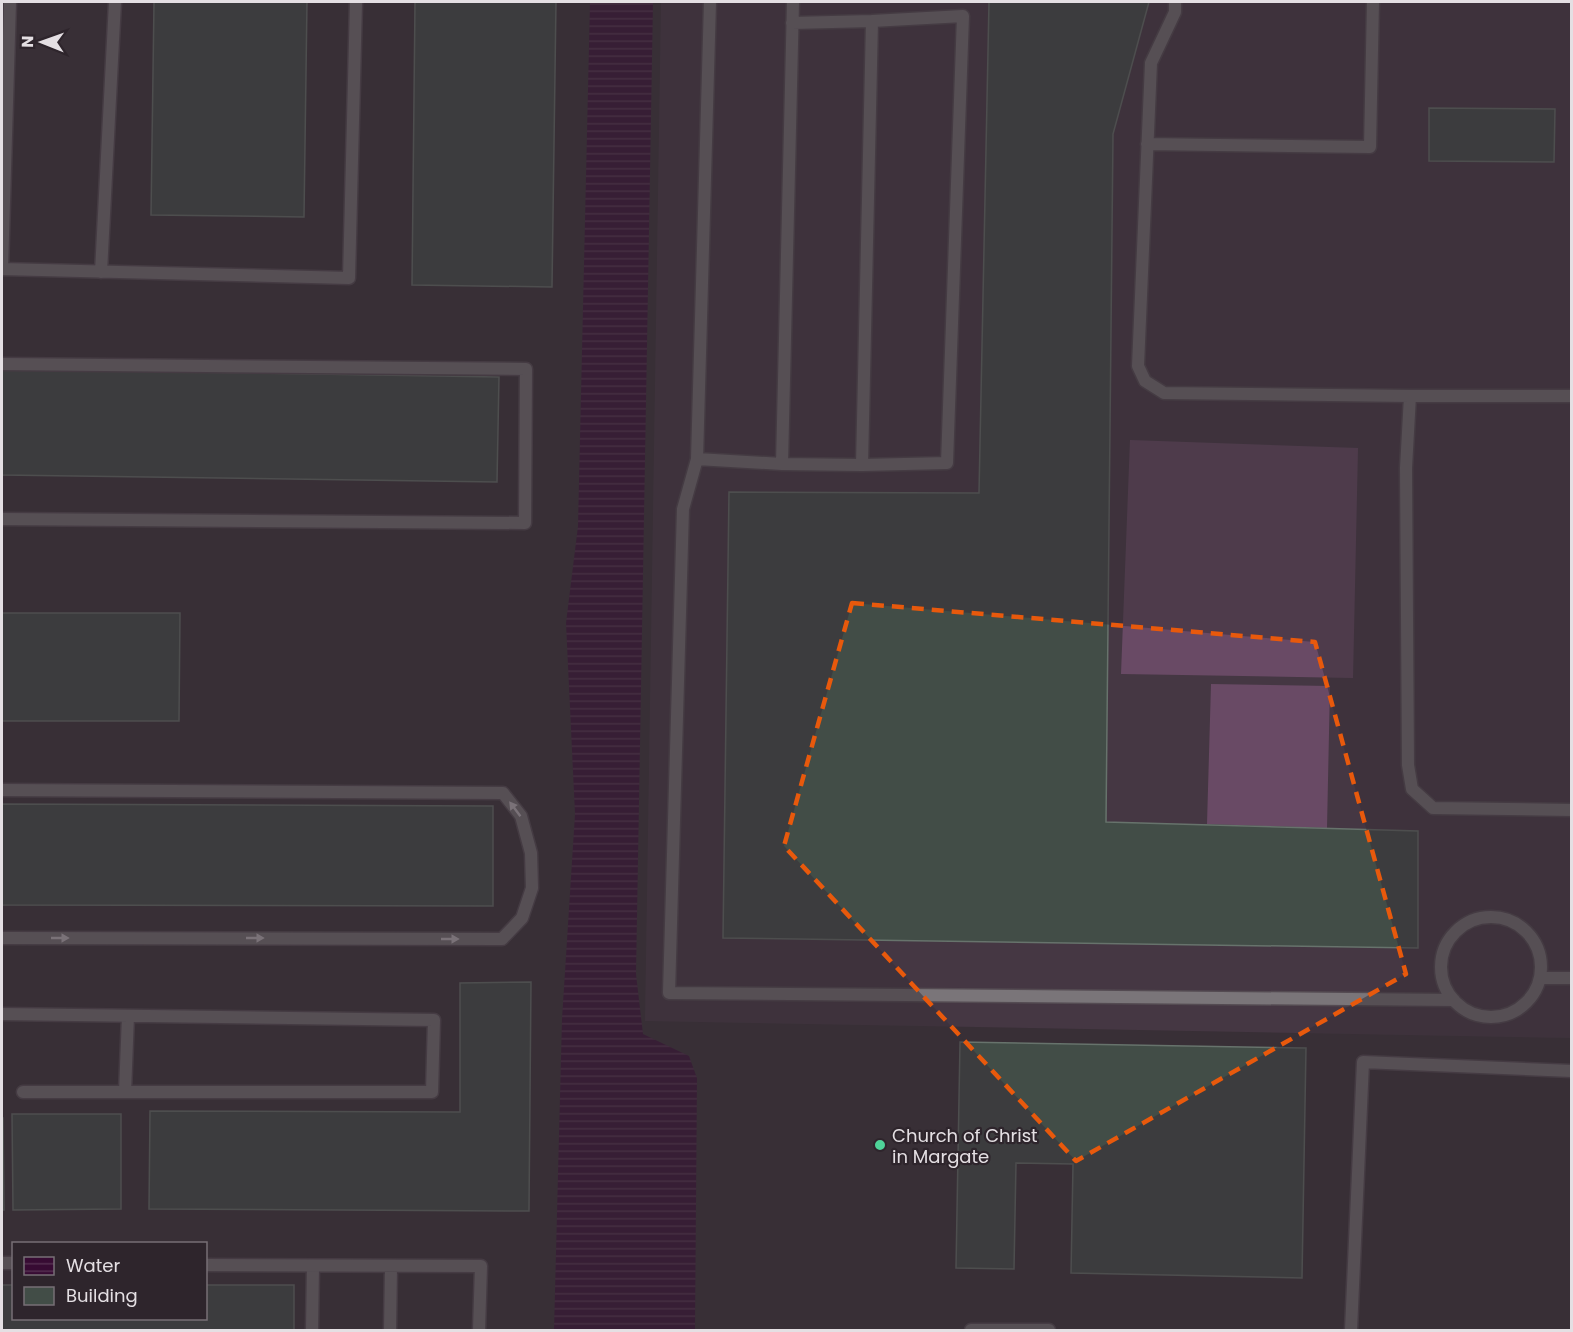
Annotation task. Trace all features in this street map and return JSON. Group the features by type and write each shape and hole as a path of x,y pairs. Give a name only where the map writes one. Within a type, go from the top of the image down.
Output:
{"lane":[{"path":"10,2 2,269 349,278 356,2"},
{"path":"101,272 115,2"},
{"path":"710,2 697,459 683,509 669,993 1454,1000"},
{"path":"782,464 793,2"},
{"path":"1175,2 1175,12 1151,63 1138,366 1145,381 1164,393 1572,396"},
{"path":"1147,144 1370,147 1373,2"},
{"path":"697,459 782,464 947,463 963,16 792,23"},
{"path":"862,465 872,21"},
{"path":"2,364 526,369 526,380 525,523 2,519"},
{"path":"1410,396 1406,468 1408,765 1412,789 1433,808 1572,810"},
{"path":"2,790 503,793 521,816 531,854 532,888 522,918 502,939 2,938"},
{"path":"1487,917 1503,918 1517,924 1529,934 1537,948 1541,963 1540,978 1534,993 1524,1005 1511,1014 1480,1017 1465,1010 1445,987 1441,972 1442,956 1454,935 1471,921 1487,917"},
{"path":"1540,978 1572,978"},
{"path":"2,1014 434,1020 432,1092 23,1092"},
{"path":"125,1092 128,1016"},
{"path":"1351,1330 1363,1062 1572,1071"},
{"path":"207,1265 481,1266 479,1330"},
{"path":"312,1330 313,1266"},
{"path":"390,1330 391,1267"},
{"path":"971,1330 1049,1330"}],"highlighted area":[{"path":"852,603 1315,642 1406,974 1076,1161 784,846"}],"shaded area":[{"path":"661,2 1571,2 1571,1038 645,1021"},
{"path":"1130,440 1358,448 1353,678 1121,674"},
{"path":"1211,684 1330,686 1327,828 1207,824"}],"water":[{"path":"590,2 653,2 636,974 643,1034 689,1056 697,1078 695,1330 554,1330 562,1019 575,814 566,623 578,526"}],"building":[{"path":"154,2 307,2 304,217 151,215"},
{"path":"415,2 556,2 552,287 412,285"},
{"path":"989,2 1149,2 1113,134 1106,822 1418,831 1418,948 723,938 729,492 979,493"},
{"path":"1429,108 1555,109 1554,162 1429,161"},
{"path":"2,369 499,377 497,482 2,475"},
{"path":"2,613 180,613 179,721 2,721"},
{"path":"2,804 493,806 493,906 2,905"},
{"path":"531,982 529,1211 149,1209 150,1111 460,1112 460,983"},
{"path":"960,1042 1306,1048 1302,1278 1071,1273 1073,1164 1016,1163 1014,1269 956,1268"},
{"path":"12,1114 121,1114 121,1209 13,1210"},
{"path":"3,1118 4,1210 2,1210"},
{"path":"2,1285 12,1285 12,1320 207,1320 207,1285 294,1285 294,1330 2,1330"}],"place":[{"name":"Church of Christ in Margate","path":"880,1145"}]}
